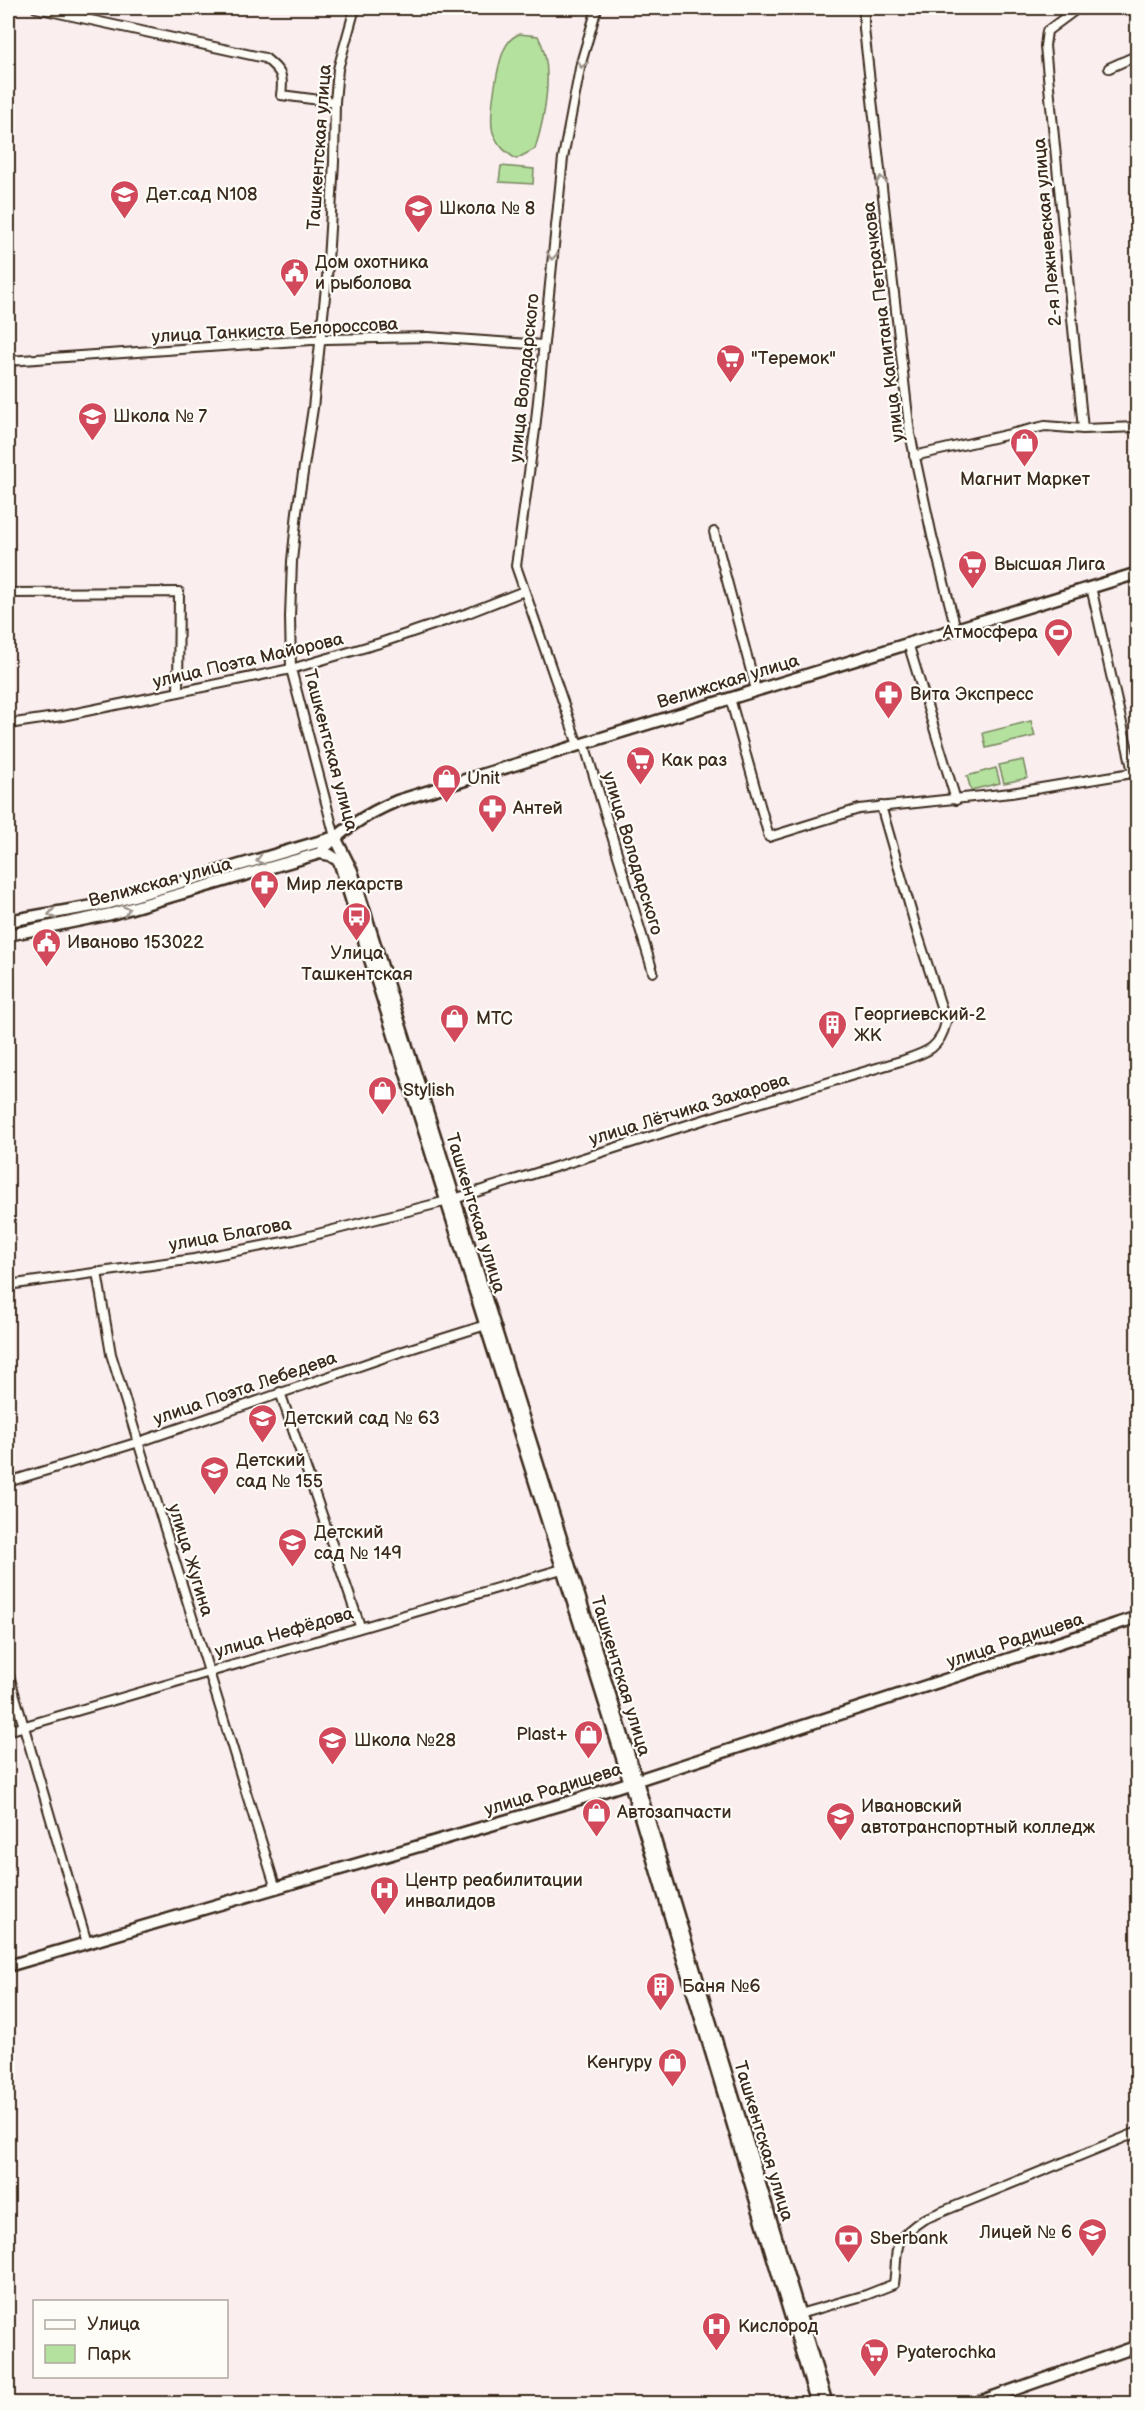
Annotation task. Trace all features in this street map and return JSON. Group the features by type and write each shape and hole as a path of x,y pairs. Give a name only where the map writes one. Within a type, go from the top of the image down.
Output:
{"main road":[{"name":"Велижская улица","path":"8,935 111,914 318,848 369,813 397,801 1137,573"},
{"name":"Ташкентская улица","path":"332,840 345,853 489,1324 633,1782 795,2316 817,2403"},
{"name":"Велижская улица","path":"8,921 110,903 318,848"},
{"name":"Ташкентская улица","path":"318,848 336,857 343,867 451,1200"},
{"name":"улица Радищева","path":"8,1966 276,1889 633,1782 1137,1617"},
{"name":"Ташкентская улица","path":"795,2316 827,2403"},
{"path":"973,2403 1137,2346"}],"street":[{"path":"40,8 265,58 277,67 283,79 281,95 335,102"},
{"name":"Ташкентская улица","path":"332,840 291,669 292,561 321,339 334,162 338,69 356,8"},
{"name":"улица Володарского","path":"597,8 582,63 563,158 536,420 516,567 581,744 653,972"},
{"name":"улица Капитана Петрачкова","path":"864,8 868,63 910,434 932,536 956,629"},
{"name":"2-я Лежневская улица","path":"1078,8 1047,31 1045,46 1083,429"},
{"path":"1109,68 1137,55"},
{"name":"улица Танкиста Белороссова","path":"8,361 321,339 428,337 543,345"},
{"path":"914,456 1045,426 1083,429 1137,427"},
{"path":"714,532 756,690"},
{"path":"730,698 769,837 859,809 957,800 1135,772 1091,587"},
{"name":"улица Поэта Майорова","path":"8,723 62,716 291,669 380,643 524,591"},
{"path":"8,593 179,592 178,692"},
{"path":"908,643 957,800"},
{"name":"улица Лётчика Захарова","path":"451,1200 730,1111 904,1060 932,1049 943,1036 946,1022 881,806"},
{"name":"улица Благова","path":"8,1285 194,1258 294,1240 451,1200"},
{"name":"улица Жугина","path":"97,1272 111,1354 276,1889"},
{"name":"улица Поэта Лебедева","path":"8,1482 139,1442 280,1392 489,1324"},
{"path":"280,1392 360,1626"},
{"name":"улица Нефёдова","path":"8,1731 566,1567"},
{"path":"8,1672 87,1943"},
{"path":"795,2316 866,2295 894,2284 896,2249 900,2238 924,2219 1137,2132"}],"green space":[{"path":"519,34 538,36 546,62 547,92 535,149 516,159 503,149 496,139 492,128 492,116 495,88 504,50 509,42"},
{"path":"501,166 534,169 533,184 499,182"},
{"path":"1031,721 1035,736 986,748 983,733"},
{"path":"1023,760 1027,778 1004,783 999,765"},
{"path":"996,768 1000,783 971,790 967,776"}],"place":[{"name":"Дет.сад N108","path":"125,220"},
{"name":"Школа № 8","path":"418,234"},
{"name":"Дом охотника и рыболова","path":"294,298"},
{"name":"\"Теремок\"","path":"730,384"},
{"name":"Школа № 7","path":"92,442"},
{"name":"Магнит Маркет","path":"1025,468"},
{"name":"Высшая Лига","path":"973,590"},
{"name":"Атмосфера","path":"1059,658"},
{"name":"Вита Экспресс","path":"889,720"},
{"name":"Как раз","path":"640,786"},
{"name":"Unit","path":"446,804"},
{"name":"Антей","path":"492,834"},
{"name":"Мир лекарств","path":"265,910"},
{"name":"Улица Ташкентская","path":"357,942"},
{"name":"Иваново 153022","path":"46,968"},
{"name":"МТС","path":"455,1044"},
{"name":"Георгиевский-2 ЖК","path":"833,1050"},
{"name":"Stylish","path":"382,1116"},
{"name":"Детский сад № 63","path":"263,1444"},
{"name":"Детский сад № 155","path":"215,1496"},
{"name":"Детский сад № 149","path":"293,1568"},
{"name":"Plast+","path":"589,1760"},
{"name":"Школа №28","path":"333,1766"},
{"name":"Автозапчасти","path":"596,1838"},
{"name":"Ивановский автотранспортный колледж","path":"840,1842"},
{"name":"Центр реабилитации инвалидов","path":"384,1916"},
{"name":"Баня №6","path":"661,2012"},
{"name":"Кенгуру","path":"673,2088"},
{"name":"Лицей № 6","path":"1093,2258"},
{"name":"Sberbank","path":"849,2264"},
{"name":"Кислород","path":"717,2352"},
{"name":"Pyaterochka","path":"875,2378"}]}
